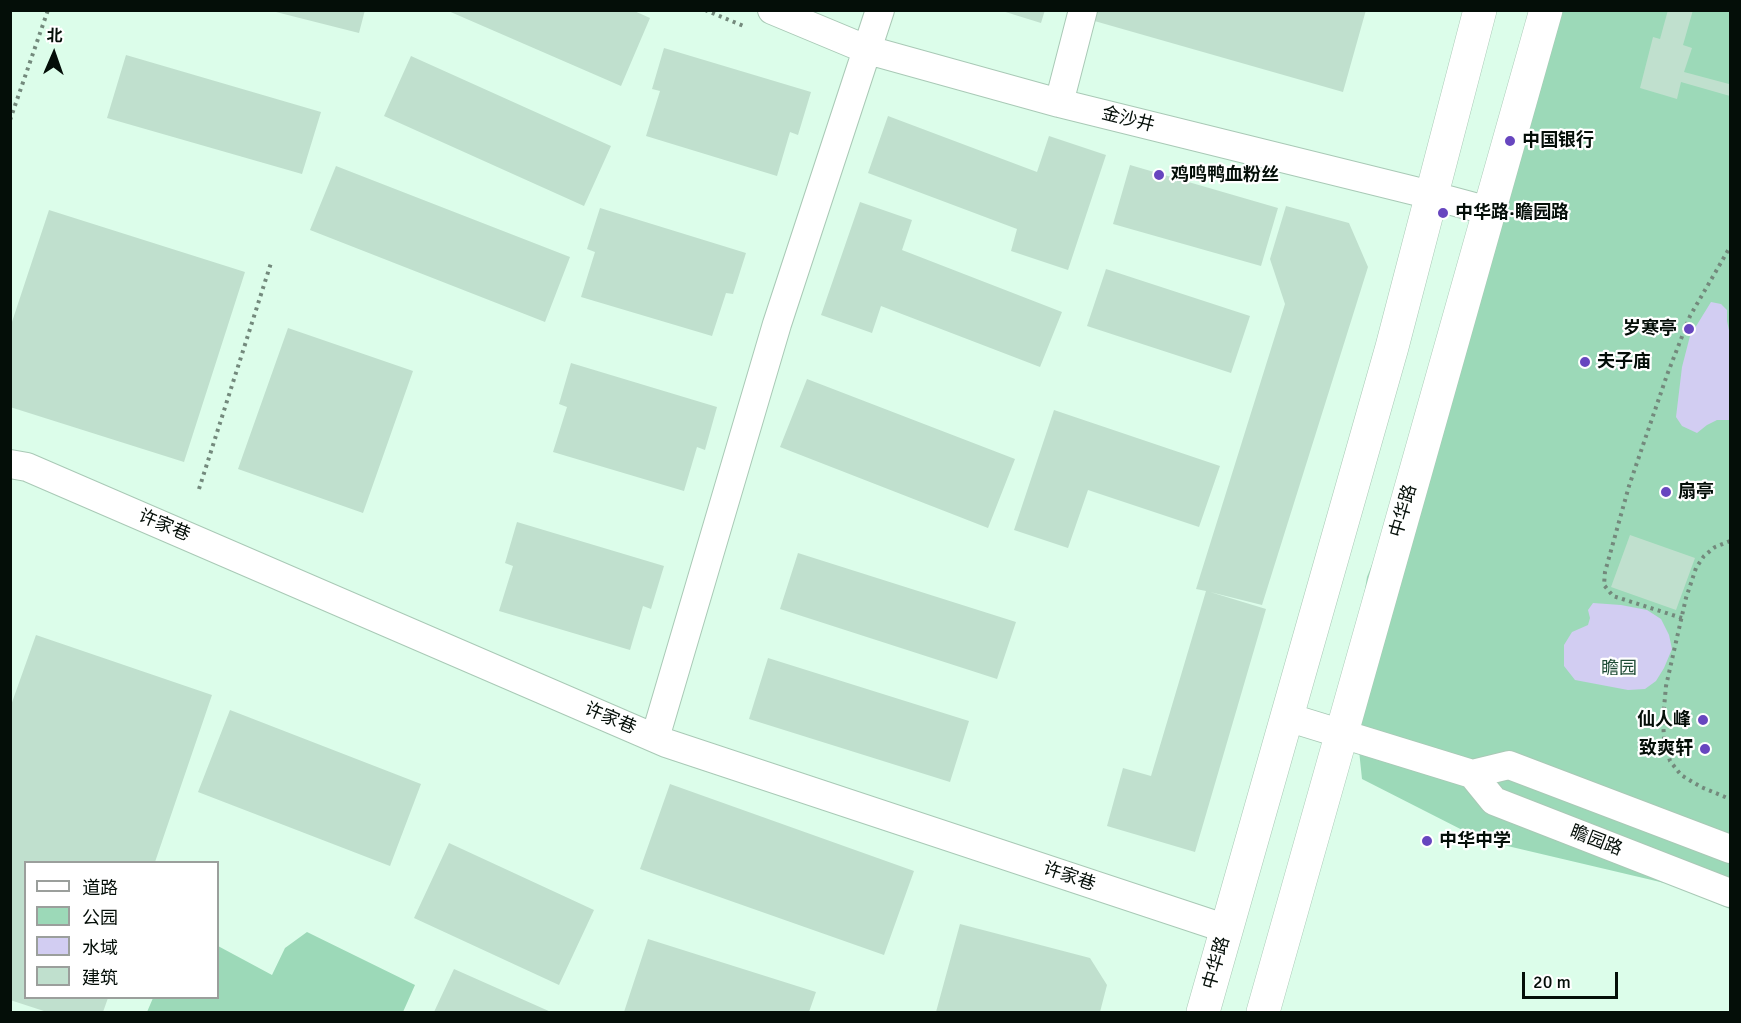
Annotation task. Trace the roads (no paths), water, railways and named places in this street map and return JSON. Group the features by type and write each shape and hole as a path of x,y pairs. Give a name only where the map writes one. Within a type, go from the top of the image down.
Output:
{"main road":[{"name":"中华路","path":"1203,1012 1392,347 1480,10"},
{"name":"中华路","path":"1263,1012 1546,10"}],"street":[{"name":"金沙井","path":"772,10 868,51 1059,103 1489,211"},
{"path":"655,738 777,324 880,10"},
{"path":"1059,103 1083,10"},
{"name":"许家巷","path":"10,464 27,466 655,738 1227,929"},
{"path":"1287,717 1472,774 1509,765 1731,849"},
{"name":"瞻园路","path":"1472,774 1494,801 1731,893"}],"water":[{"path":"1711,302 1721,304 1727,310 1730,335 1730,420 1717,420 1697,433 1682,426 1676,417 1682,367 1690,336"},
{"path":"1593,603 1647,610 1661,619 1669,635 1672,649 1656,681 1645,689 1628,690 1575,680 1564,666 1564,645 1572,632 1588,625 1590,618 1588,610"}],"place":[{"name":"中国银行","path":"1510,141"},
{"name":"鸡鸣鸭血粉丝","path":"1159,175"},
{"name":"中华路·瞻园路","path":"1443,213"},
{"name":"岁寒亭","path":"1689,329"},
{"name":"夫子庙","path":"1585,362"},
{"name":"扇亭","path":"1666,492"},
{"name":"仙人峰","path":"1703,720"},
{"name":"致爽轩","path":"1705,749"},
{"name":"中华中学","path":"1427,841"}],"park label":[{"name":"瞻园","path":"1619,669"}]}
